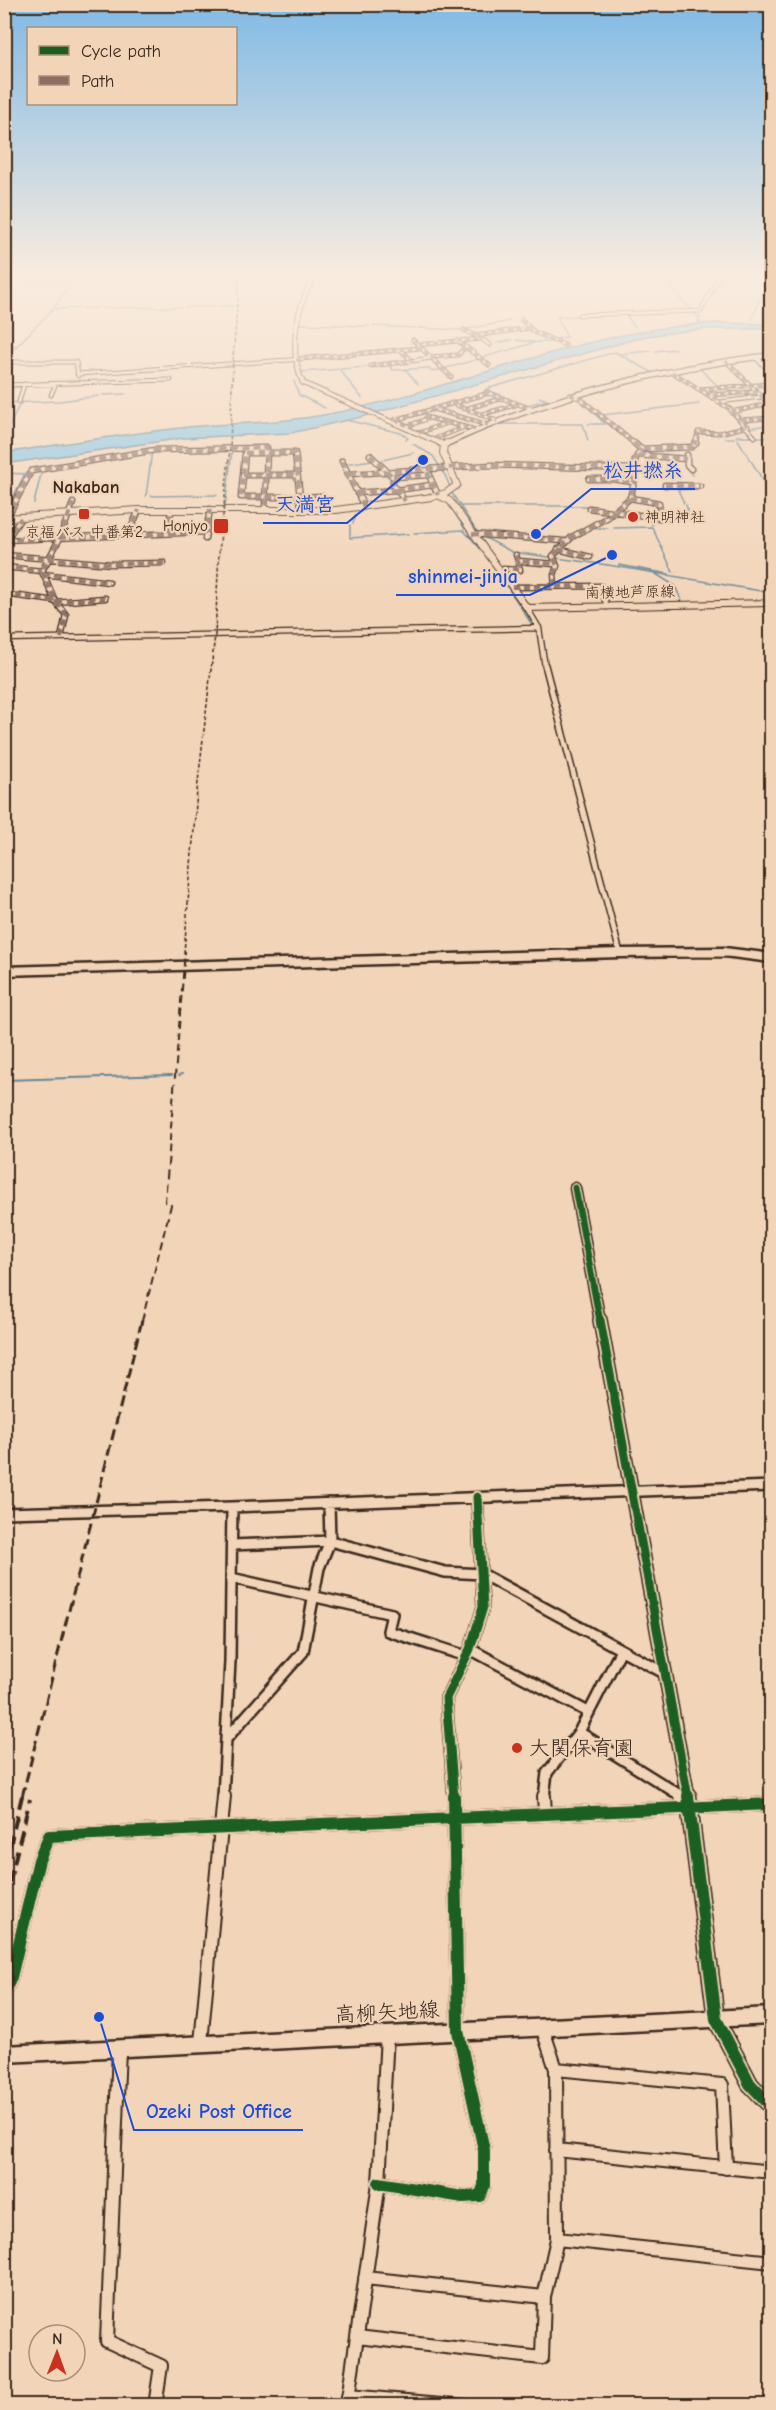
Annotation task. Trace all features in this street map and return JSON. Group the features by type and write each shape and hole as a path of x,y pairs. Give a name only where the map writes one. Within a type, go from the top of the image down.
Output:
{"main road":[{"path":"5,518 138,510 336,510 438,495 453,490 457,485 443,453 443,442 529,408 607,384"},
{"path":"438,495 450,501 527,608"},
{"name":"南横地芦原線","path":"527,608 771,603"},
{"name":"高柳矢地線","path":"4,2054 771,2016"}],"street":[{"path":"19,402 24,384"},
{"path":"51,395 55,384"},
{"path":"308,384 351,405 443,442"},
{"path":"693,384 742,420 755,437"},
{"path":"701,389 745,384"},
{"path":"749,384 755,392 770,403"},
{"path":"429,418 408,426 395,420 487,392 529,408"},
{"path":"710,395 755,392"},
{"path":"570,395 581,399 641,448 687,448 695,446 698,432 723,435 748,426"},
{"path":"720,402 761,397"},
{"path":"465,409 503,398"},
{"path":"731,412 770,403"},
{"path":"450,404 497,421"},
{"path":"480,415 519,404"},
{"path":"431,409 488,425"},
{"path":"415,414 476,430"},
{"path":"742,420 771,418"},
{"path":"419,433 447,422"},
{"path":"443,442 437,438 463,427"},
{"path":"5,518 31,471 155,450 267,448 265,509"},
{"path":"630,498 633,469 641,448"},
{"path":"687,448 687,465 691,469"},
{"path":"300,510 299,496 295,453 245,453 241,497 265,497 299,496 322,496"},
{"path":"370,455 393,477 430,475"},
{"path":"638,455 687,459"},
{"path":"342,461 364,507"},
{"path":"423,462 438,495"},
{"path":"350,474 449,466 589,465 633,469"},
{"path":"358,466 362,472"},
{"path":"612,479 614,468"},
{"path":"243,475 297,475"},
{"path":"393,477 396,490 405,501"},
{"path":"589,479 633,482"},
{"path":"357,493 432,485"},
{"path":"665,485 700,486"},
{"path":"555,586 553,556 564,541 615,512 621,502 630,498 660,503 660,518 615,512 589,508"},
{"path":"61,638 66,615 55,601 44,580 43,572 60,538 73,503"},
{"path":"205,539 210,509"},
{"path":"129,533 138,510"},
{"path":"168,532 171,510"},
{"path":"5,540 21,518"},
{"path":"5,540 129,533 206,532"},
{"path":"472,534 564,541"},
{"path":"5,555 22,539"},
{"path":"558,549 590,557"},
{"path":"5,555 112,564 164,563"},
{"path":"501,569 520,570 517,558 555,564"},
{"path":"4,567 109,582"},
{"path":"512,587 601,586 608,607"},
{"path":"4,594 55,601 105,598"},
{"path":"527,608 539,628 548,680 620,953"},
{"path":"4,639 539,628"},
{"path":"4,971 620,953 724,952 771,958"},
{"path":"575,1188 690,1804 716,2019 750,2084 771,2107"},
{"path":"4,1514 771,1486"},
{"path":"379,2183 463,2197 480,2196 484,2186 484,2150 458,2031 456,1818 446,1698 468,1652 483,1607 477,1497"},
{"path":"227,1738 303,1652 319,1568 330,1541 328,1503"},
{"path":"201,2043 222,1828 227,1738 232,1507"},
{"path":"232,1545 330,1541 445,1572 483,1574 666,1674"},
{"path":"231,1578 392,1614 388,1631 468,1652 588,1712"},
{"path":"545,1814 544,1790 547,1773 579,1732 621,1650"},
{"path":"579,1732 690,1804"},
{"path":"4,1993 11,1977 39,1860 49,1836 545,1814 690,1804 771,1804"},
{"path":"357,2337 542,2358 544,2297 557,2239 556,2069 542,2027"},
{"path":"387,2034 379,2183 348,2401 466,2406"},
{"path":"119,2048 107,2341 161,2366 155,2406"},
{"path":"556,2069 722,2085 726,2168"},
{"path":"556,2150 771,2172"},
{"path":"557,2239 771,2262"},
{"path":"365,2278 544,2297"}],"water":[{"path":"443,384 475,384 361,417 291,433 184,438 5,464 5,453 189,427 311,417"}],"waterway":[{"path":"295,384 299,395 325,408"},
{"path":"351,384 362,398"},
{"path":"502,384 486,389 502,396"},
{"path":"569,394 607,384"},
{"path":"103,395 125,394"},
{"path":"4,403 60,401 99,396"},
{"path":"526,405 547,400 539,397"},
{"path":"4,439 20,403"},
{"path":"602,415 699,404"},
{"path":"588,407 605,424 588,424"},
{"path":"346,420 401,433 408,438 406,440"},
{"path":"501,424 583,424 588,441"},
{"path":"749,428 772,424"},
{"path":"736,436 753,436"},
{"path":"741,437 772,437"},
{"path":"725,438 734,438"},
{"path":"737,438 772,495"},
{"path":"413,444 433,456 460,506"},
{"path":"146,496 152,451"},
{"path":"225,507 232,451"},
{"path":"378,461 413,453"},
{"path":"344,464 373,460"},
{"path":"559,465 575,465"},
{"path":"688,468 692,475"},
{"path":"34,503 42,470"},
{"path":"4,473 25,474"},
{"path":"4,516 25,474"},
{"path":"684,503 678,490 699,489 698,487"},
{"path":"151,496 217,495"},
{"path":"662,515 662,512 688,511 686,505"},
{"path":"460,506 586,506"},
{"path":"460,506 477,532"},
{"path":"353,524 355,515 364,510"},
{"path":"453,510 465,529"},
{"path":"651,518 649,518 652,525"},
{"path":"350,525 350,538 409,534"},
{"path":"614,528 652,527 673,572"},
{"path":"591,528 608,528"},
{"path":"414,533 463,530 479,547"},
{"path":"482,536 512,552 608,565 772,593"},
{"path":"619,565 669,574"},
{"path":"497,571 533,626"},
{"path":"656,574 675,586 683,604"},
{"path":"4,1080 172,1075"}],"railway":[{"path":"184,953 197,791 215,635 219,552 230,449 232,384"},
{"path":"142,1321 171,1205 165,1202 185,951"},
{"path":"22,1797 142,1320"},
{"path":"4,1869 22,1796"},
{"path":"4,1904 30,1799"}],"marked path":[{"path":"692,384 720,402 748,426"},
{"path":"749,384 772,407"},
{"path":"701,389 765,384"},
{"path":"485,391 529,408"},
{"path":"713,395 755,392"},
{"path":"429,418 408,426 395,420 489,393"},
{"path":"570,395 581,399 641,449 692,447 695,446 698,432 720,433 748,426"},
{"path":"465,409 503,398"},
{"path":"451,403 497,421"},
{"path":"480,415 519,404"},
{"path":"731,412 769,404"},
{"path":"431,409 488,425"},
{"path":"424,416 476,430"},
{"path":"742,420 772,418"},
{"path":"419,433 447,422"},
{"path":"441,439 437,438 463,427"},
{"path":"7,518 31,471 155,450 267,448 265,509"},
{"path":"555,586 554,575 557,566 553,556 566,541 608,517 630,498 634,483 635,460 641,449"},
{"path":"301,509 300,502 299,495 298,488 295,453 245,453 241,497 292,497 302,497 322,496"},
{"path":"370,455 393,477 393,485 405,501"},
{"path":"638,455 686,459"},
{"path":"342,461 364,507"},
{"path":"423,462 438,495"},
{"path":"350,474 492,465 563,465 633,469"},
{"path":"614,468 612,479 633,482"},
{"path":"243,475 297,475"},
{"path":"393,477 430,475"},
{"path":"589,479 612,479"},
{"path":"396,490 432,485"},
{"path":"665,485 700,486"},
{"path":"357,493 395,490"},
{"path":"589,508 660,518 659,503 630,498"},
{"path":"61,638 66,615 55,601 42,571 60,538 73,503"},
{"path":"4,540 206,532 210,509"},
{"path":"129,533 139,510"},
{"path":"168,532 171,510"},
{"path":"6,540 21,518"},
{"path":"472,534 564,541"},
{"path":"558,549 590,557"},
{"path":"4,555 112,564 164,563"},
{"path":"516,555 518,561 555,564"},
{"path":"501,569 520,570 518,561"},
{"path":"4,567 42,571"},
{"path":"43,574 109,582"},
{"path":"512,587 601,586"},
{"path":"4,594 55,601"},
{"path":"55,602 105,598"}],"cycle path":[{"path":"575,1188 689,1801 716,2019 750,2084 772,2107"},
{"path":"379,2183 463,2197 480,2196 484,2186 484,2150 458,2031 456,1818 446,1698 470,1649 483,1607 477,1497"},
{"path":"4,1993 11,1977 39,1860 49,1836 772,1804"}],"place":[{"name":"天満宮","path":"423,460"},
{"name":"京福バス 中番第2","path":"84,514"},
{"name":"神明神社","path":"633,517"},
{"name":"Honjyo","path":"221,526"},
{"name":"松井撚糸","path":"536,534"},
{"name":"shinmei-jinja","path":"612,555"},
{"name":"大関保育園","path":"517,1748"},
{"name":"Ozeki Post Office","path":"99,2017"}],"district":[{"name":"Nakaban","path":"86,487"}]}
